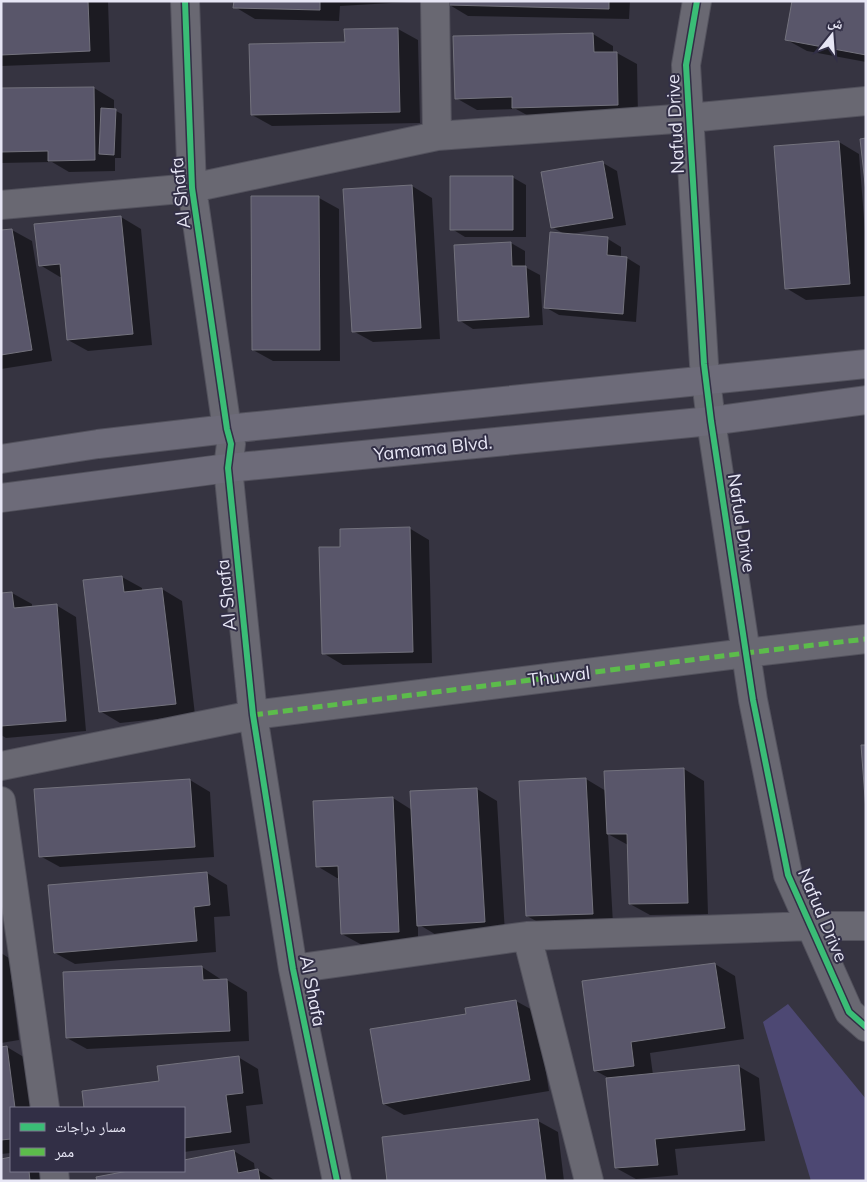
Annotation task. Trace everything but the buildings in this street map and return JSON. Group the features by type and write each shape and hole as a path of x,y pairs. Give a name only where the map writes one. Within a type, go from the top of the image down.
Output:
{"main road":[{"path":"1,459 98,444 227,429 866,364"},
{"name":"Yamama Blvd.","path":"1,498 228,468 711,421 866,400"}],"street":[{"name":"Al Shafa","path":"185,1 192,188 227,429 231,444 228,468 253,715 293,969 337,1181"},
{"path":"435,1 437,136"},
{"name":"Nafud Drive","path":"697,1 686,65 706,380 753,700 788,875 849,1012 866,1027"},
{"path":"1,205 192,188 437,136 689,118 866,101"},
{"name":"Thuwal","path":"1,766 253,715 866,639"},
{"path":"1,801 45,1107"},
{"path":"293,969 527,936 811,926 866,926"},
{"path":"527,936 589,1181"}],"shaded area":[{"path":"788,1004 866,1099 866,1181 811,1181 763,1022"}],"marked path":[{"path":"253,715 866,639"}],"cycle path":[{"path":"185,1 192,188 227,429 231,444 228,468 253,715 293,969 337,1181"},
{"path":"697,1 686,65 704,364 753,700 788,875 849,1012 866,1027"}]}
